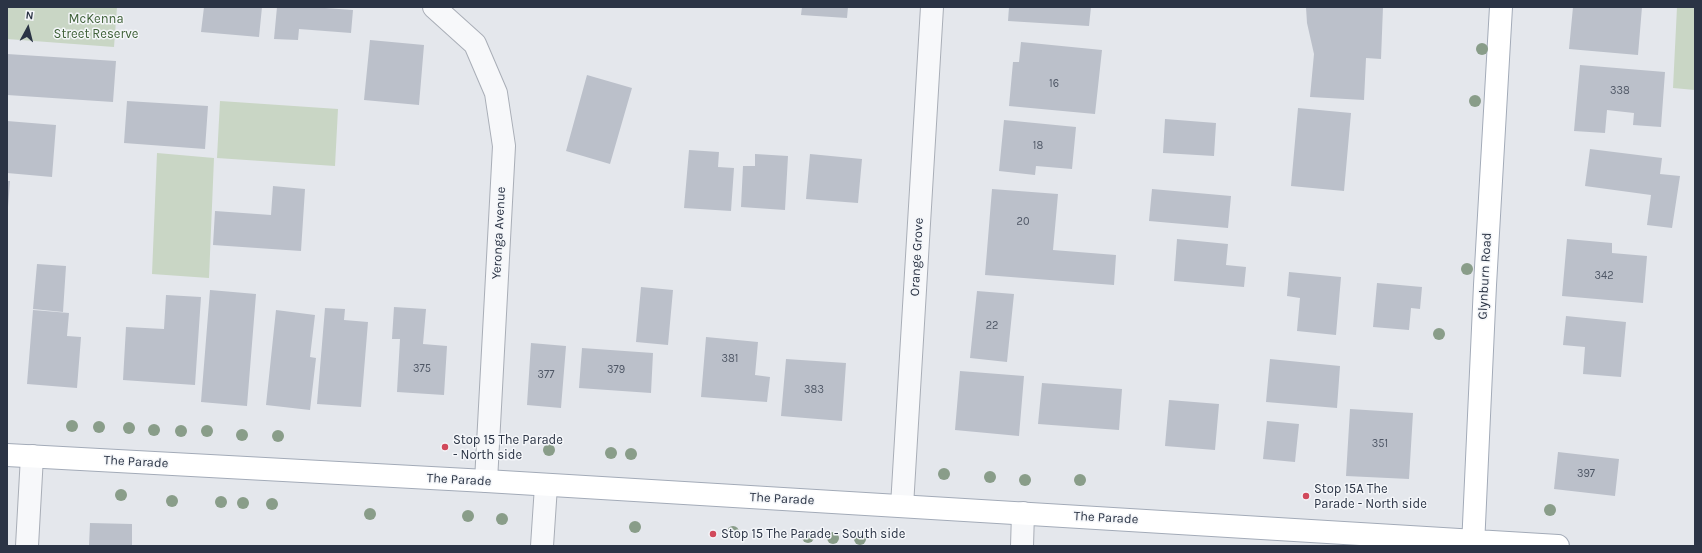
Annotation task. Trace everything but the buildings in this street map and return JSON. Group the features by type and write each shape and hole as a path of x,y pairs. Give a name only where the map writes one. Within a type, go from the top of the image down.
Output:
{"main road":[{"name":"Glynburn Road","path":"1473,543 1485,285 1502,7"},
{"name":"The Parade","path":"7,455 486,481 546,486 1023,513 1473,543 1558,546"}],"street":[{"name":"Yeronga Avenue","path":"434,7 474,44 496,93 504,146 486,481"},
{"name":"Orange Grove","path":"902,506 932,7"},
{"path":"27,546 32,456"},
{"path":"542,546 546,486"},
{"path":"1022,546 1023,513"}],"green space":[{"name":"McKenna Street Reserve","path":"7,7 117,7 114,47 7,39"},
{"path":"1677,7 1695,7 1695,90 1673,88"},
{"path":"220,101 338,109 335,166 217,158"},
{"path":"157,153 214,158 209,278 152,274"}],"place":[{"name":"Stop 15 The Parade - North side","path":"445,447"},
{"name":"Stop 15A The Parade - North side","path":"1306,496"},
{"name":"Stop 15 The Parade - South side","path":"713,534"}]}
